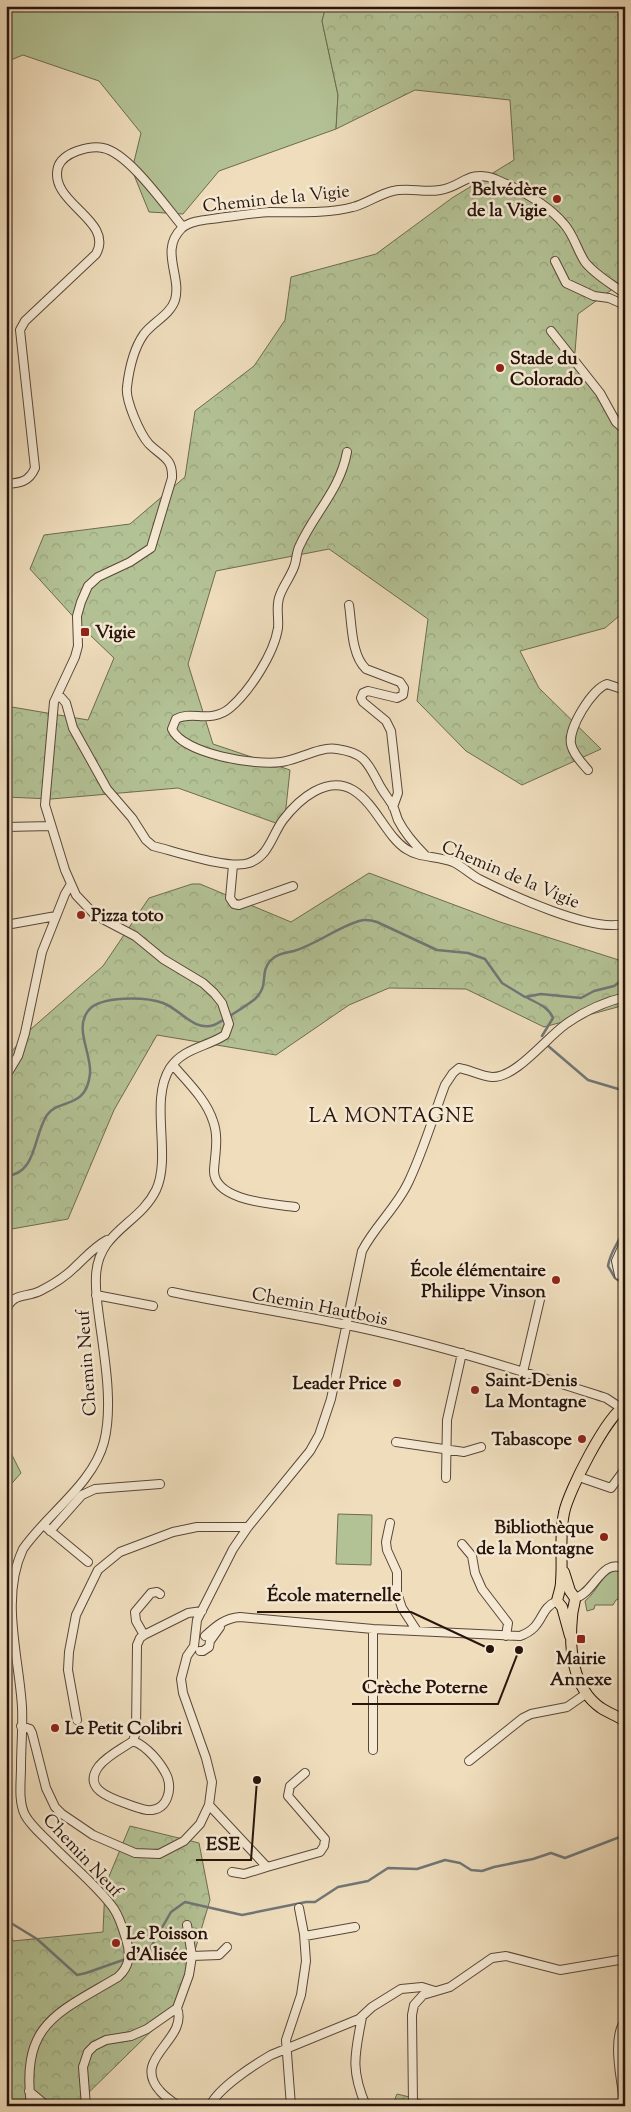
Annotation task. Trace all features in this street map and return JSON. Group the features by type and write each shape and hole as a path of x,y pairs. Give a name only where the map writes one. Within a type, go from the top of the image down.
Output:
{"main road":[{"path":"623,1407 601,1434 564,1510 561,1536 560,1601 570,1636 575,1669 587,1693 600,1707 625,1721"},
{"path":"562,1564 573,1598 570,1636"},
{"path":"560,1601 565,1591 573,1598"},
{"path":"560,1601 568,1609 573,1598"}],"street":[{"path":"6,484 26,481 30,478 35,468 19,338 20,330 25,321 96,254 100,245 99,236 88,219 67,198 61,189 57,172 61,161 69,154 86,148 104,148 116,153 143,179 183,227"},
{"name":"Chemin de la Vigie","path":"173,1065 183,1055 225,1036 229,1024 222,1003 203,983 163,959 135,936 95,915 85,905 71,884 47,812 46,796 53,712 58,694 75,657 78,646 77,616 88,586 98,578 130,562 151,548 172,478 172,467 169,462 150,445 143,434 128,401 127,390 140,341 174,303 176,287 171,255 176,235 183,227 192,222 251,214 294,213 353,207 393,191 440,190 468,178 488,177 522,193 552,212 571,234 586,262 594,271 625,294"},
{"path":"555,261 566,283 594,296 609,298 625,305"},
{"path":"551,331 600,393 616,422 625,430"},
{"path":"348,452 335,490 300,545 294,568 279,599 275,641 270,654 256,677 231,708 223,713 204,718 181,716 176,719 172,729 175,735 191,746 219,755 250,761 280,763 335,748 364,759 373,769 380,786 394,807 398,820 412,842 426,856"},
{"path":"349,605 356,651 362,665 366,669 400,682 404,688 403,695 397,698 368,692 364,693 361,698 363,702 386,721 391,730 398,793 394,807"},
{"path":"588,770 572,749 570,736 573,727 595,692 601,686 607,684 625,690"},
{"name":"Chemin de la Vigie","path":"58,694 66,703 73,728 107,789 132,818 146,840 153,846 232,864 248,863 264,854 282,821 296,806 319,788 335,784 353,790 368,802 403,848 412,853 454,863 477,878 575,918 603,926 625,923"},
{"path":"6,827 51,826"},
{"path":"232,864 230,898 234,904 238,905 293,886"},
{"path":"6,1076 18,1056 25,1033 42,952 65,894 71,884"},
{"path":"6,925 56,916"},
{"path":"201,1641 199,1628 202,1611 221,1571 248,1527 310,1450 319,1435 331,1399 362,1251 370,1235 408,1183 445,1085 453,1072 461,1068 492,1077 508,1073 567,1023 604,1004 625,997"},
{"path":"173,1065 203,1100 214,1123 216,1138 214,1173 216,1181 221,1187 234,1195 256,1202 294,1207"},
{"name":"Chemin Neuf","path":"31,2106 29,2091 33,2052 41,2030 54,2016 118,1977 124,1971 130,1951 123,1927 113,1908 36,1829 24,1813 21,1794 22,1708 12,1644 8,1596 17,1562 24,1549 93,1467 104,1438 107,1405 96,1295 96,1272 99,1258 110,1238 140,1210 156,1189 160,1173 163,1090 165,1080 173,1065"},
{"path":"6,1311 12,1299 40,1291 74,1268 96,1245 110,1238"},
{"path":"619,1275 616,1261 625,1241"},
{"name":"Chemin Hautbois","path":"172,1292 242,1307 347,1325 462,1353 606,1398 623,1407"},
{"path":"96,1295 153,1306"},
{"path":"522,1372 542,1295"},
{"path":"446,1478 448,1415 462,1353"},
{"path":"396,1442 464,1452 481,1448"},
{"path":"579,1476 611,1488 625,1469"},
{"path":"50,1531 82,1495 88,1491 160,1484"},
{"path":"390,1523 386,1542 387,1550 397,1572 397,1593 402,1608 417,1631"},
{"path":"44,1525 88,1562"},
{"path":"77,1720 68,1670 70,1642 76,1615 103,1564 120,1552 179,1530 248,1527"},
{"path":"462,1544 472,1556 475,1573 482,1589 508,1623 506,1636"},
{"path":"573,1598 584,1595 608,1568 614,1565 625,1569"},
{"path":"144,1635 136,1622 135,1612 151,1593 157,1592 160,1594"},
{"path":"21,1726 30,1729 32,1733 46,1788 55,1807 62,1814 93,1835 122,1849 147,1854 159,1854 184,1842 194,1832 209,1806 212,1782 206,1758 183,1693 181,1679 183,1670 201,1641 226,1620 240,1617 263,1618 295,1623 373,1629 520,1636 530,1632 550,1605 560,1601"},
{"path":"133,1740 148,1751 166,1774 170,1784 169,1795 162,1805 153,1810 142,1809 108,1798 100,1793 94,1778 98,1767 133,1740 136,1732 137,1646 140,1638 188,1613 202,1611"},
{"path":"373,1629 373,1750"},
{"path":"469,1762 523,1718 531,1714 567,1707 587,1693"},
{"path":"232,1872 244,1874 320,1852 324,1846 325,1839 288,1796 290,1786 305,1773"},
{"path":"209,1806 267,1866"},
{"path":"291,2106 286,2050 287,2034 301,1995 305,1978 306,1954 305,1936 299,1908"},
{"path":"86,2106 83,2067 88,2052 94,2046 106,2040 131,2036 147,2029 177,2008 189,1976 192,1956 187,1924"},
{"path":"305,1936 355,1927"},
{"path":"192,1956 219,1955 227,1947"},
{"path":"413,2106 412,2009 423,1995 450,1988 492,1958 500,1956 560,1970 625,1960"},
{"path":"210,2106 215,2097 258,2062 272,2054 348,2024 401,1989 422,1987 435,1991"},
{"path":"177,2008 179,2014 178,2025 158,2052 151,2072 161,2093 178,2106"},
{"path":"362,2016 354,2068 366,2106"},
{"path":"625,2021 618,2033 618,2044 625,2106"},
{"path":"29,2091 47,2106"}],"green space":[{"path":"6,6 326,6 322,21 338,95 336,129 219,171 183,214 149,212 132,170 141,133 99,81 23,55 6,62"},
{"path":"326,6 625,6 625,280 578,314 574,365 625,423 625,611 605,628 520,651 539,688 601,749 522,785 466,751 417,701 428,619 329,549 216,571 188,664 213,744 290,770 284,826 178,788 51,799 6,797 6,706 88,720 114,658 90,635 30,569 44,535 130,524 185,477 195,411 254,366 285,320 291,277 376,254 452,198 514,160 510,100 415,90 336,129 338,95 322,21"},
{"path":"369,873 500,922 625,962 625,1005 544,1027 466,989 389,988 349,1005 276,1055 157,1035 114,1110 68,1219 6,1230 6,1058 31,1029 103,966 149,898 192,884 200,884 291,922"},
{"path":"6,1443 21,1473 6,1490"},
{"path":"338,1514 372,1515 371,1565 336,1564"},
{"path":"617,1569 625,1572 625,1596 616,1600 613,1605 595,1605 594,1609 587,1611 585,1601 607,1574"},
{"path":"130,1826 199,1843 210,1900 179,2004 75,2106 6,2106 6,1919 13,1941 103,1932 105,1886"},
{"path":"397,2094 447,2106 392,2106"}],"waterway":[{"path":"625,35 625,43"},
{"path":"6,1176 16,1174 24,1169 33,1153 42,1124 47,1115 58,1106 72,1102 83,1093 90,1074 89,1058 83,1034 84,1018 88,1011 102,1002 146,999 163,1003 194,1023 207,1026 214,1025 241,1009 256,997 263,988 266,967 275,957 302,948 361,920 377,922 437,950 468,953 485,959 502,983 525,997 541,994 581,998 594,991 614,986 625,978"},
{"path":"526,997 545,1008 553,1018 542,1036"},
{"path":"547,1045 588,1080 625,1091"},
{"path":"625,1117 622,1136 625,1141"},
{"path":"625,1227 608,1266 615,1278 625,1285"},
{"path":"148,1952 171,1912 185,1902 242,1915 306,1902 315,1902 338,1887 368,1881 388,1868 417,1869 445,1860 460,1863 471,1870 482,1871 551,1853 565,1858 625,1835"},
{"path":"6,1920 37,1939 77,1975 123,1960"}],"place":[{"name":"Belvédère de la Vigie","path":"557,199"},
{"name":"Stade du Colorado","path":"500,368"},
{"name":"Vigie","path":"85,632"},
{"name":"Pizza toto","path":"81,915"},
{"name":"École élémentaire Philippe Vinson","path":"556,1280"},
{"name":"Leader Price","path":"397,1383"},
{"name":"Saint-Denis La Montagne","path":"475,1390"},
{"name":"Tabascope","path":"582,1439"},
{"name":"Bibliothèque de la Montagne","path":"604,1537"},
{"name":"Mairie Annexe","path":"581,1639"},
{"name":"École maternelle","path":"490,1649"},
{"name":"Crèche Poterne","path":"519,1650"},
{"name":"Le Petit Colibri","path":"55,1728"},
{"name":"ESE","path":"257,1780"},
{"name":"Le Poisson d'Alisée","path":"116,1943"}],"district":[{"name":"LA MONTAGNE","path":"392,1115"}]}
